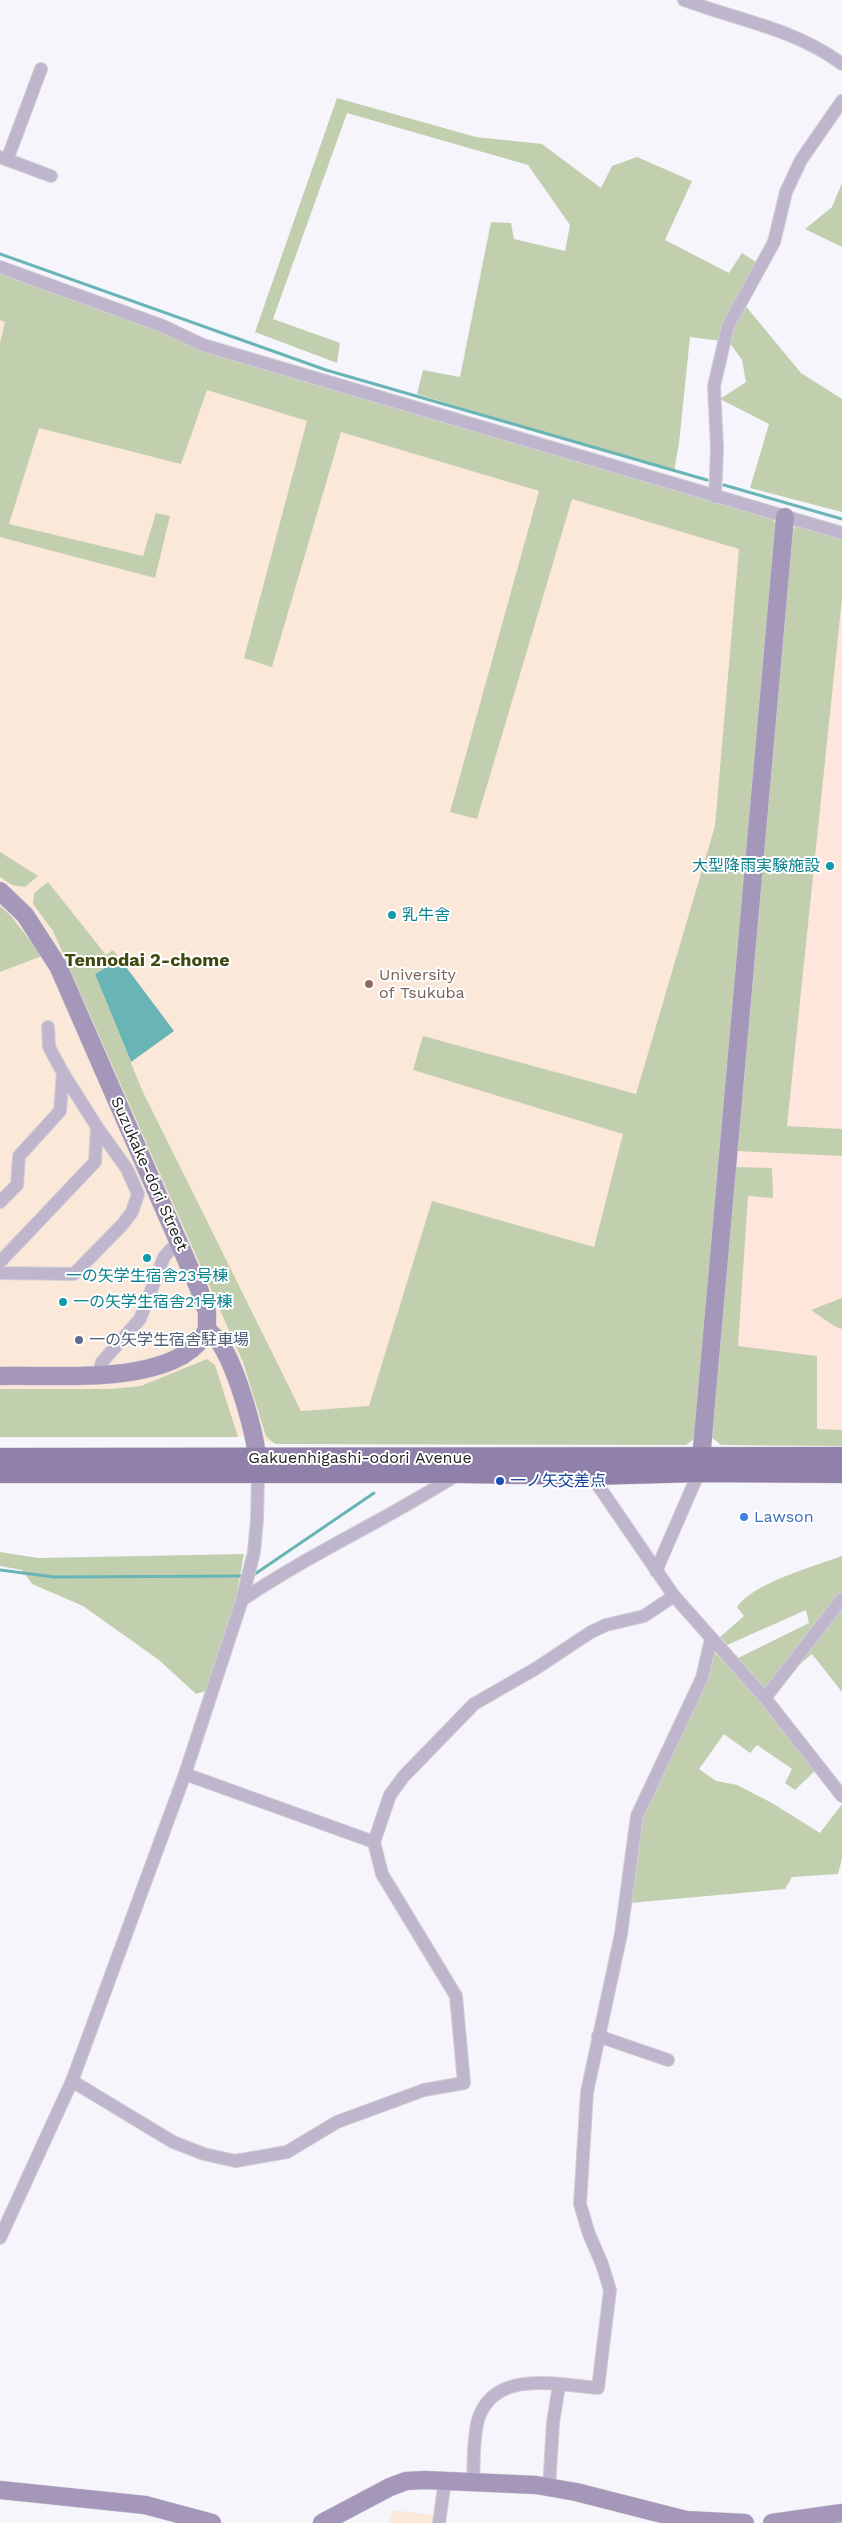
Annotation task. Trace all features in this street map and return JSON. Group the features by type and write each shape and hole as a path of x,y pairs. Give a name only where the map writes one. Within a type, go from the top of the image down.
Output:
{"main road":[{"path":"0,1458 258,1466"},
{"path":"0,1473 258,1466 701,1465 842,1458"},
{"path":"701,1465 842,1473"},
{"name":"Gakuenhigashi-odori Avenue","path":"258,1466 459,1473 590,1475 701,1465"}],"street":[{"path":"684,0 721,14 745,18 790,36 842,64"},
{"path":"41,69 4,159 51,176"},
{"path":"715,496 717,448 714,386 728,326 774,242 786,192 801,160 842,100"},
{"path":"0,267 163,326 203,345 842,533"},
{"path":"656,1570 701,1465 785,517"},
{"name":"Suzukake-dori Street","path":"0,890 25,915 58,966 200,1290 207,1312 207,1329"},
{"path":"0,1273 74,1274 122,1226 132,1212 138,1194 127,1169 63,1073 50,1047 48,1027"},
{"path":"0,1202 17,1185 20,1156 60,1111 63,1073"},
{"path":"0,1262 95,1162 97,1126"},
{"path":"98,1375 102,1362 140,1318 164,1257 171,1249"},
{"path":"0,1376 98,1375 145,1370 183,1356 198,1343 207,1329 220,1343 229,1361 258,1466 258,1520 254,1552 242,1600 186,1774 72,2081 0,2238"},
{"path":"242,1600 278,1576 418,1499 459,1473"},
{"path":"590,1475 674,1596 766,1698 842,1796"},
{"path":"72,2081 173,2142 204,2154 235,2161 286,2152 336,2122 424,2090 464,2083 456,1996 382,1874 374,1842 390,1795 404,1776 474,1704 535,1669 591,1632 606,1625 644,1616 674,1596"},
{"path":"766,1698 842,1599"},
{"path":"473,2482 478,2421 489,2402 505,2389 516,2385 538,2382 598,2388 610,2290 580,2204 587,2092 620,1934 637,1816 702,1678 711,1639"},
{"path":"186,1774 374,1842"},
{"path":"598,2036 668,2060"},
{"path":"549,2488 553,2423 559,2385"},
{"path":"439,2523 445,2480"},
{"path":"322,2523 406,2481 445,2480 549,2488 620,2503 686,2522 745,2523"},
{"path":"0,2490 145,2505 212,2523"},
{"path":"772,2523 842,2513"}],"shaded area":[{"name":"University of Tsukuba","path":"0,274 208,352 773,519 686,1445 275,1444 253,1437 0,1437"},
{"path":"792,531 842,539 842,1446 721,1445 710,1436"},
{"path":"393,2510 433,2515 435,2516 435,2523 389,2523"}],"green space":[{"path":"337,98 476,137 542,144 601,188 612,166 637,157 692,181 665,240 729,273 742,253 756,262 739,298 801,373 842,399 842,512 750,488 769,424 720,399 746,382 742,360 729,342 690,337 679,443 674,472 417,394 423,370 460,377 491,222 511,223 514,239 565,251 570,225 528,165 347,113 273,319 340,343 337,363 255,332"},
{"path":"842,183 842,247 805,229 832,207"},
{"path":"0,274 161,331 208,352 773,519 779,532 698,1436 686,1445 275,1444 266,1436 243,1362 53,931 33,904 34,893 48,882 106,955 113,950 120,959 95,974 142,1090 301,1411 369,1406 432,1201 594,1247 623,1134 413,1070 423,1036 636,1094 715,826 739,549 572,499 477,819 450,812 539,491 341,432 272,667 244,658 307,421 207,390 181,464 39,428 9,524 143,556 156,513 170,516 155,578 0,537 0,343 5,322 0,320"},
{"path":"796,525 842,539 842,598 787,1126 842,1129 842,1156 736,1151 792,531"},
{"path":"0,852 38,876 25,887 12,885 0,877"},
{"path":"0,906 11,916 42,956 0,972"},
{"path":"734,1167 772,1168 773,1198 748,1196 738,1346 817,1356 817,1429 842,1430 842,1446 721,1445 710,1436"},
{"path":"842,1298 842,1329 834,1326 811,1310"},
{"path":"207,1359 215,1365 238,1437 0,1437 0,1389 110,1389 141,1386"},
{"path":"0,1552 38,1558 244,1554 235,1604 206,1691 196,1694 159,1660 83,1606 32,1584 22,1570 0,1566"},
{"path":"842,1556 842,1692 812,1654 766,1692 738,1658 809,1623 806,1610 727,1645 720,1637 744,1616 737,1607 756,1590 785,1576"},
{"path":"714,1652 764,1703 816,1770 795,1790 785,1783 792,1769 757,1745 750,1753 724,1734 699,1769 716,1781 737,1785 772,1803 820,1833 842,1804 842,1859 838,1874 792,1877 785,1889 630,1903 643,1813"}],"water":[{"path":"120,959 174,1031 131,1062 95,974"}],"waterway":[{"path":"0,254 326,370 707,480"},
{"path":"724,485 842,519"},
{"path":"252,1576 374,1493"},
{"path":"0,1570 54,1577 246,1576"}],"place":[{"name":"大型降雨実験施設","path":"830,866"},
{"name":"乳牛舎","path":"392,915"},
{"name":"University of Tsukuba","path":"369,984"},
{"name":"一の矢学生宿舎23号棟","path":"147,1258"},
{"name":"一の矢学生宿舎21号棟","path":"63,1302"},
{"name":"一の矢学生宿舎駐車場","path":"79,1340"},
{"name":"一ノ矢交差点","path":"500,1481"},
{"name":"Lawson","path":"744,1517"}],"district":[{"name":"Tennodai 2-chome","path":"147,961"}]}
